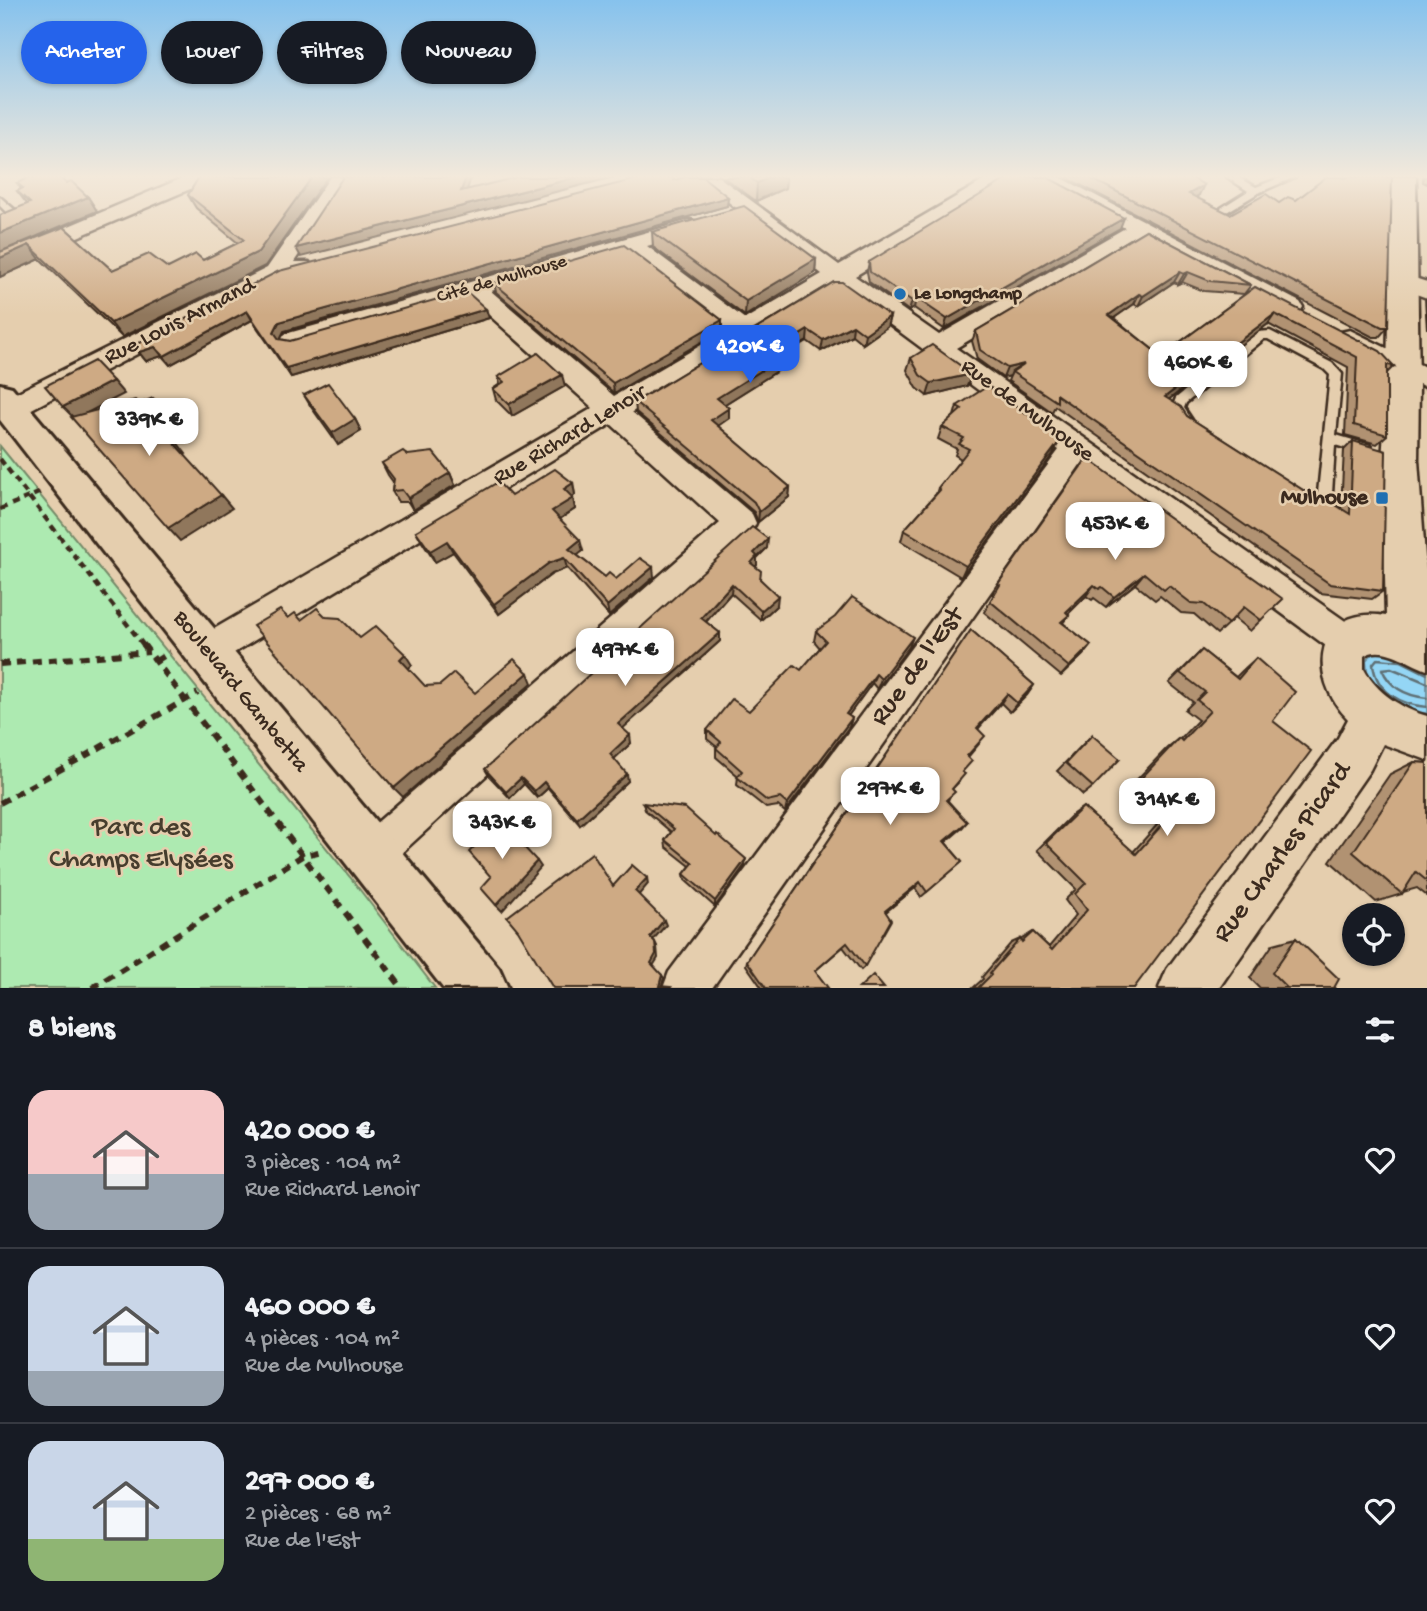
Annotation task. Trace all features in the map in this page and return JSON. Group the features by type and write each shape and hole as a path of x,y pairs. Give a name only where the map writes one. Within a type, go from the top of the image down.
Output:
{"main road":[{"name":"Boulevard Gambetta","path":"5,402 48,489 217,664 479,988"}],"street":[{"path":"0,263 94,223"},
{"path":"275,273 309,223"},
{"name":"Cité de Mulhouse","path":"293,340 702,223"},
{"name":"Rue de Mulhouse","path":"746,223 839,276 1349,643"},
{"name":"Rue Richard Lenoir","path":"217,664 612,411 927,223"},
{"path":"1132,223 1308,316"},
{"path":"1405,223 1414,286 1415,373 1388,456 1415,645 1372,634 1358,636 1349,643 1343,654 1342,667 1358,699 1374,714 1393,726 1427,738"},
{"path":"938,347 1141,228"},
{"path":"629,243 746,332"},
{"name":"Rue Louis Armand","path":"5,402 275,273 327,260"},
{"path":"361,842 741,523 473,288"},
{"path":"1332,328 1415,373"},
{"name":"Rue de l'Est","path":"685,988 1077,447"},
{"name":"Rue Charles Picard","path":"1186,988 1354,754 1374,714"}],"lane":[{"path":"1198,428 1182,414 1178,408 1180,401 1261,335 1270,335 1328,366 1336,374 1325,495 1322,499 1314,499 1295,491"},
{"path":"1329,438 1388,456"}],"path":[{"path":"0,459 48,489 149,652 402,988"},
{"path":"0,509 48,489"},
{"path":"0,664 149,652"},
{"path":"0,803 186,701 217,664"},
{"path":"92,988 302,856 361,842"}],"green space":[{"name":"Parc des Champs Elysées","path":"0,446 350,877 435,988 0,988"}],"water":[{"path":"1380,651 1391,651 1427,669 1427,713 1401,708 1368,679 1366,660"}],"building":[{"path":"0,223 24,223 0,233"},
{"path":"223,223 279,223 258,252 111,323 29,245 0,258 0,252 64,227 112,270 149,254 168,268 196,254 203,260 244,240"},
{"path":"312,223 395,223 296,248"},
{"path":"465,223 634,223 279,322 274,332 279,339 290,341 466,291 486,309 286,368 247,311 164,356 155,347 139,352 133,346 279,271"},
{"path":"683,223 767,223 816,259 746,301 652,232"},
{"path":"934,223 1115,223 947,319 916,298 912,301 870,272 869,262"},
{"path":"1178,223 1391,223 1388,327 1382,327"},
{"path":"1146,230 1251,285 1210,281 1188,272 1180,272 1143,296 1139,294 1109,315 1161,356 1255,287 1380,351 1394,366 1387,365 1387,435 1354,425 1357,357 1275,314 1165,397 1181,407 1187,416 1314,497 1323,497 1350,514 1353,441 1386,451 1383,591 1330,584 1057,395 1057,402 1012,372 1024,364 1007,368 980,350 976,331"},
{"path":"624,245 722,320 613,383 494,283"},
{"path":"834,282 842,282 890,316 865,334 853,325 823,340 808,330 774,351 783,357 717,398 729,408 711,420 790,487 759,512 754,502 635,402"},
{"path":"932,345 972,374 931,383 920,375 911,358"},
{"path":"538,353 562,375 509,404 493,389 504,382 498,377"},
{"path":"94,361 113,381 63,407 45,386"},
{"path":"328,383 355,419 332,433 304,395"},
{"path":"988,386 1058,436 1059,442 966,566 904,530 940,490 938,488 969,449 959,444 964,438 942,427 962,409 957,406"},
{"path":"153,398 169,413 158,424 176,441 173,442 221,495 168,528 71,417 135,400 139,404"},
{"path":"403,451 408,455 433,452 450,473 408,498 402,490 392,491 394,479 382,463"},
{"path":"1085,461 1091,461 1283,599 1261,620 1244,607 1228,624 1204,604 1191,603 1169,586 1164,590 1144,573 1114,597 1102,587 1099,589 1094,585 1066,612 1069,615 1061,622 1091,645 1069,667 990,601 1000,585 998,584"},
{"path":"555,469 573,483 564,489 573,498 552,511 580,540 569,549 605,577 609,573 616,579 640,558 653,567 607,606 564,558 549,563 494,604 447,541 430,551 416,531 498,482 511,496"},
{"path":"752,527 768,539 754,553 757,556 751,563 761,571 760,579 778,596 761,611 732,584 701,618 720,633 618,724 630,735 610,754 627,774 577,819 544,782 534,791 521,778 506,792 485,769"},
{"path":"852,597 913,637 881,679 876,674 846,714 852,718 787,804 780,798 767,801 737,777 742,771 716,748 721,742 707,730 732,699 749,711 794,665 801,670 826,641 816,631 835,617"},
{"path":"317,608 326,617 340,618 360,638 376,626 405,654 400,659 425,686 440,685 454,673 475,693 514,659 528,673 394,788 253,626 280,610 288,618 295,613 301,620"},
{"path":"971,630 1034,685 1017,703 1007,694 977,728 985,736 967,756 972,761 952,789 955,792 946,800 967,822 944,841 962,862 927,892 920,882 885,911 891,920 865,966 847,943 815,971 828,988 766,988 747,961"},
{"path":"1202,650 1238,679 1256,658 1295,692 1273,721 1311,751 1134,988 978,988 1020,939 1022,942 1033,932 1052,950 1087,910 1075,894 1086,883 1046,843 1083,807 1136,854 1169,817 1134,786 1179,738 1182,741 1210,711 1197,700 1205,692 1180,673"},
{"path":"1092,735 1120,759 1093,787 1066,763"},
{"path":"1414,762 1427,763 1427,881 1416,872 1402,894 1353,852"},
{"path":"643,803 685,808 746,859 715,901 684,874 693,863 665,840 674,829"},
{"path":"500,821 537,861 496,905 481,888 491,877 469,852"},
{"path":"592,853 613,886 632,865 647,878 635,891 664,920 650,937 655,942 656,954 651,963 662,975 659,986 670,988 553,988 518,930 507,917"},
{"path":"1296,938 1339,979 1334,988 1287,988 1272,973"},
{"path":"873,975 884,988 859,988"}],"place":[{"name":"Le Longchamp","path":"900,294"},
{"name":"Mulhouse","path":"1382,498"}]}
